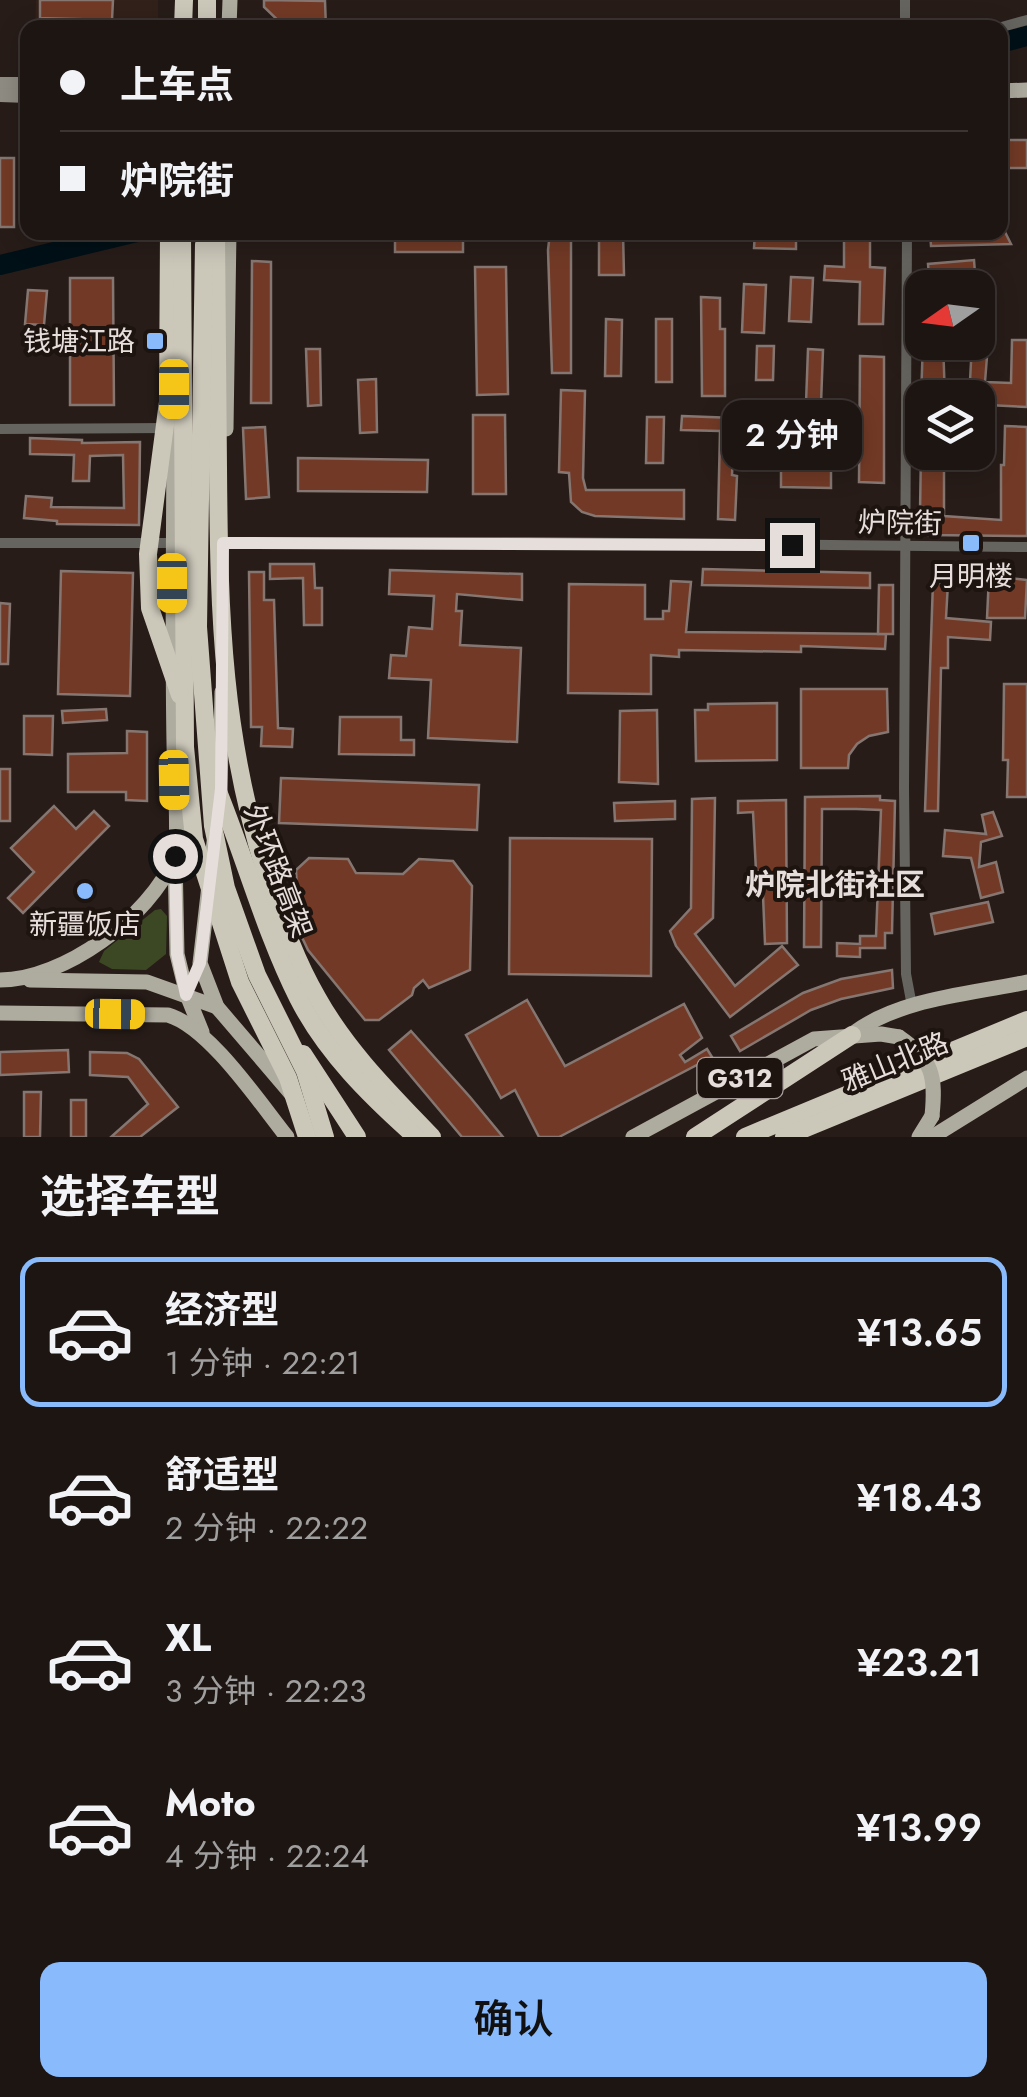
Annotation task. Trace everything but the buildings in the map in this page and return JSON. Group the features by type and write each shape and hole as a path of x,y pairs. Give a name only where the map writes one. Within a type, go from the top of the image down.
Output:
{"highway":[{"path":"175,240 185,747 194,839 240,982 288,1078 308,1137"},
{"name":"外环路高架","path":"175,240 168,402 148,554 150,608 298,998 337,1059 416,1137"},
{"path":"204,240 198,627 213,826 226,888 257,974 305,1070 327,1137"},
{"name":"外环路高架","path":"216,240 219,583 224,680 234,751 258,848 278,908 316,996 377,1080 432,1137"},
{"path":"257,974 327,1094 358,1137"},
{"path":"745,1137 1027,1020"},
{"path":"695,1137 852,1034"},
{"name":"雅山北路","path":"784,1137 1027,1037"}],"main road":[{"path":"175,240 172,543 177,954 186,995 204,1036"},
{"path":"161,1015 186,995 200,963 221,789 229,240"},
{"path":"20,980 86,951 120,927 142,906 175,856"},
{"path":"200,963 217,1007 327,1137"},
{"path":"0,980 147,982 217,1007"},
{"name":"雅山北路","path":"852,1034 912,1006 1027,982"},
{"path":"0,1013 161,1015 184,1020 204,1036 287,1137"},
{"path":"852,1034 899,1038 919,1051 929,1065 935,1091 932,1116 919,1137"},
{"name":"G312","path":"633,1137 796,1046 814,1038 852,1034"},
{"path":"932,1137 1027,1078"}],"street":[{"path":"907,240 906,974 912,1006"},
{"path":"0,429 174,428"},
{"name":"炉院街","path":"0,543 1027,547"}],"shaded area":[{"path":"36,0 158,0 158,20 35,20"}],"green space":[{"path":"161,909 167,916 166,954 146,970 112,969 99,962 104,951"}],"waterway":[{"path":"1008,41 1027,36"},
{"path":"0,265 104,240"}],"place":[{"name":"钱塘江路","path":"155,341"},
{"name":"月明楼","path":"971,543"},
{"name":"新疆饭店","path":"85,891"}],"district":[{"name":"炉院北街社区","path":"835,884"}],"route":[{"path":"175,856 177,954 186,995 200,963 221,789 223,543 792,545"}]}
